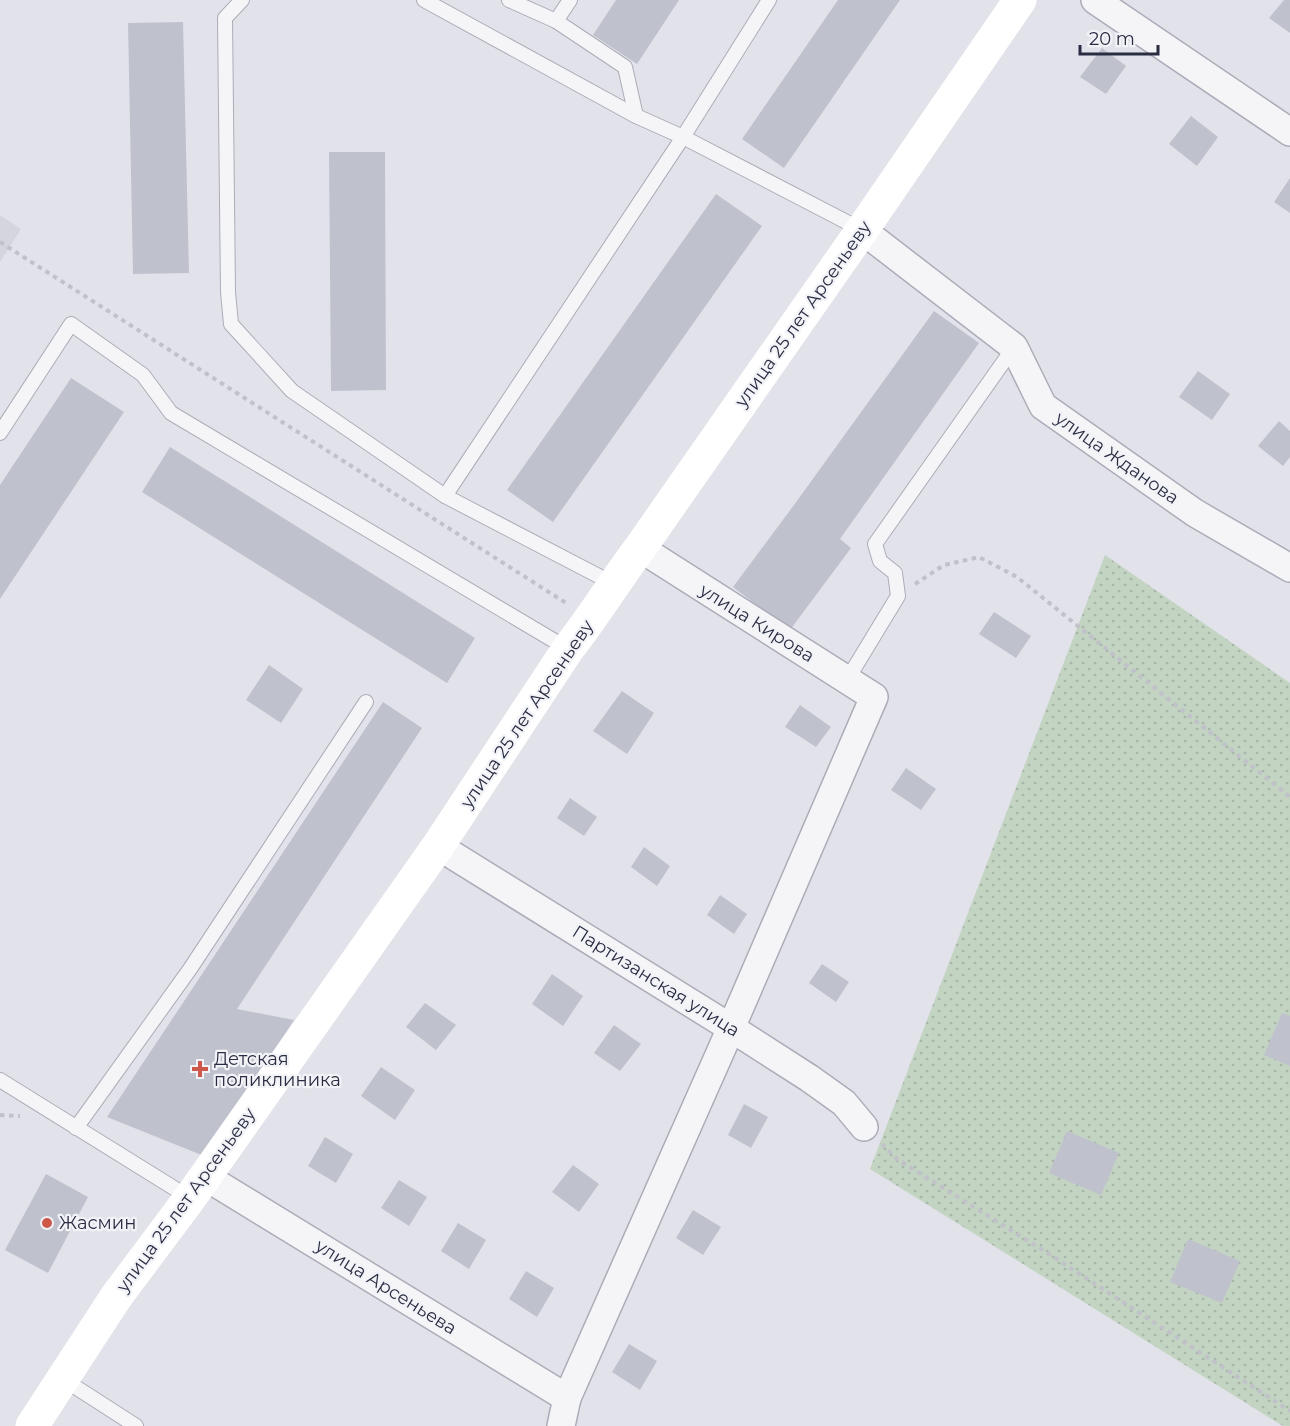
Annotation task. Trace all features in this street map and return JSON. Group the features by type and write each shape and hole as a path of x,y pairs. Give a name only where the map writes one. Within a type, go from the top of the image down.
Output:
{"main road":[{"name":"улица 25 лет Арсеньеву","path":"32,1426 116,1297 198,1187 438,846 568,649 592,619 614,584 1020,0"},
{"path":"438,846 640,548"}],"street":[{"path":"1095,0 1290,132"},
{"name":"улица Жданова","path":"862,230 1014,347 1043,406 1195,513 1290,568"},
{"name":"улица Кирова","path":"640,548 874,697 731,1028"},
{"name":"Партизанская улица","path":"438,846 809,1078 844,1103 864,1127"},
{"path":"561,1426 567,1398 731,1028"},
{"name":"улица Арсеньева","path":"198,1187 567,1398"}],"lane":[{"path":"242,0 225,18 228,292 231,324 292,391 445,496 614,584"},
{"path":"424,0 636,116 683,137 862,230"},
{"path":"509,0 556,21 625,67 636,116"},
{"path":"556,21 570,0"},
{"path":"445,496 683,137 769,0"},
{"path":"0,433 71,324 143,375 171,412 568,649"},
{"path":"847,680 898,596 895,573 880,561 875,544 1014,347"},
{"path":"76,1128 190,969 366,702"},
{"path":"0,1080 76,1128 198,1187"},
{"path":"63,1379 136,1426"}],"path":[{"path":"0,242 592,619"},
{"path":"898,596 944,565 979,557 989,562 1017,577 1290,797"},
{"path":"864,1127 897,1159 1049,1254 1290,1411"}],"shaded area":[{"path":"0,215 21,229 0,262"}],"green space":[{"path":"1105,555 1290,683 1290,1426 1283,1426 870,1169"}],"building":[{"path":"616,0 679,0 637,64 593,35"},
{"path":"838,0 900,0 784,168 742,139"},
{"path":"1284,0 1290,0 1290,33 1269,18"},
{"path":"183,22 189,273 133,274 128,23"},
{"path":"1102,48 1126,66 1106,94 1080,77"},
{"path":"1191,116 1218,137 1197,166 1169,144"},
{"path":"329,152 385,152 386,390 331,391"},
{"path":"1290,178 1290,213 1274,202"},
{"path":"716,194 762,226 553,522 507,490"},
{"path":"934,311 979,343 840,539 851,548 790,630 733,587"},
{"path":"1198,371 1230,394 1212,420 1179,397"},
{"path":"71,378 124,412 0,599 0,485"},
{"path":"1279,421 1290,431 1290,457 1283,466 1258,446"},
{"path":"170,447 475,638 447,683 142,492"},
{"path":"994,612 1031,636 1016,658 979,634"},
{"path":"269,665 303,689 281,723 246,700"},
{"path":"622,691 654,713 627,754 593,731"},
{"path":"383,702 422,728 237,1009 294,1020 204,1156 107,1117"},
{"path":"800,705 831,727 816,747 785,727"},
{"path":"906,768 936,789 921,810 891,790"},
{"path":"570,798 597,817 584,836 557,818"},
{"path":"644,847 670,866 657,886 631,867"},
{"path":"720,895 747,914 734,934 707,915"},
{"path":"822,964 849,982 836,1002 809,983"},
{"path":"552,974 583,996 563,1026 532,1004"},
{"path":"425,1003 456,1025 436,1050 406,1027"},
{"path":"1282,1013 1290,1016 1290,1066 1264,1055"},
{"path":"614,1025 641,1044 620,1071 594,1053"},
{"path":"381,1067 415,1090 395,1120 361,1096"},
{"path":"744,1104 768,1117 751,1148 728,1135"},
{"path":"1067,1131 1119,1153 1101,1195 1049,1173"},
{"path":"325,1137 353,1154 336,1183 308,1166"},
{"path":"573,1165 599,1184 579,1212 552,1192"},
{"name":"Жасмин","path":"46,1174 88,1197 48,1273 5,1250"},
{"path":"399,1180 427,1197 409,1226 381,1208"},
{"path":"693,1210 721,1227 703,1255 676,1238"},
{"path":"458,1223 486,1240 469,1269 441,1251"},
{"path":"1188,1239 1240,1261 1222,1303 1170,1282"},
{"path":"526,1271 554,1288 537,1317 509,1299"},
{"path":"629,1344 657,1361 640,1390 612,1372"}],"place":[{"name":"Детская поликлиника","path":"200,1069"},
{"name":"Жасмин","path":"47,1223"}]}
